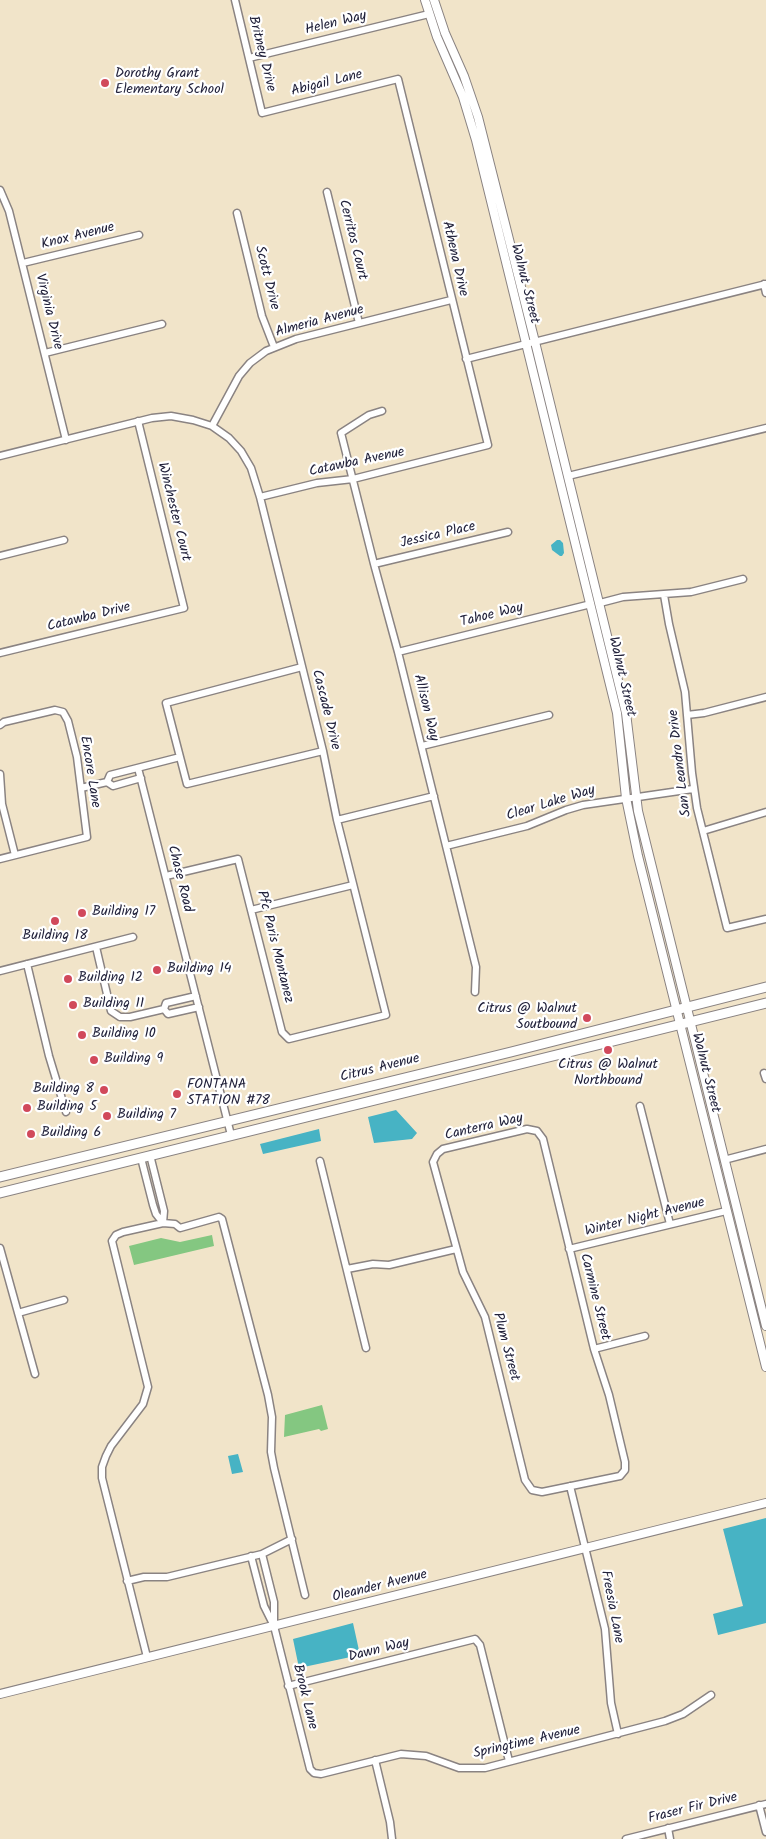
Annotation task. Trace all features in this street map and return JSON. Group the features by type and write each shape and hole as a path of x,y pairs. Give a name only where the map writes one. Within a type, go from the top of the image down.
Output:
{"main road":[{"name":"Citrus Avenue","path":"0,1177 511,1052 766,986"},
{"name":"Citrus Avenue","path":"0,1193 766,1003"}],"street":[{"name":"Britney Drive","path":"235,0 262,113"},
{"name":"Walnut Street","path":"425,0 470,116 617,713 626,798 638,856 766,1368"},
{"name":"Walnut Street","path":"434,0 478,117 535,342 626,713 635,797 724,1160 763,1301 766,1326"},
{"name":"Helen Way","path":"249,58 429,14"},
{"name":"Abigail Lane","path":"262,113 398,79"},
{"name":"Athena Drive","path":"398,79 488,445"},
{"name":"Virginia Drive","path":"0,190 10,211 66,440"},
{"name":"Cerritos Court","path":"327,192 359,323"},
{"name":"Scott Drive","path":"237,213 262,316 274,347"},
{"name":"Knox Avenue","path":"23,263 139,235"},
{"path":"466,359 765,284 766,293"},
{"name":"Almeria Avenue","path":"212,426 239,376 250,363 274,347 296,339 451,300"},
{"path":"45,353 162,324"},
{"name":"Allison Way","path":"382,411 369,415 341,433 422,746 476,967 476,992"},
{"path":"0,456 152,418 171,416 212,426"},
{"name":"Winchester Court","path":"138,422 184,608"},
{"name":"Cascade Drive","path":"212,426 229,438 245,457 251,468 260,497 386,1015 289,1039"},
{"path":"568,476 766,428"},
{"name":"Catawba Avenue","path":"260,497 317,483 353,479 488,445"},
{"name":"Jessica Place","path":"374,564 508,532"},
{"path":"0,556 64,540"},
{"path":"600,603 623,597 691,592 744,579"},
{"name":"San Leandro Drive","path":"664,595 668,624 685,692 694,789 727,928 766,919"},
{"name":"Tahoe Way","path":"398,652 591,604"},
{"name":"Catawba Drive","path":"0,653 184,608"},
{"path":"302,667 166,702 187,784 323,751"},
{"path":"687,715 704,713 766,697"},
{"name":"Encore Lane","path":"0,725 4,722 56,710 63,712 68,721 76,757 87,837 15,855"},
{"path":"422,746 549,716"},
{"path":"107,782 110,775 180,757"},
{"name":"Chase Road","path":"138,768 231,1135"},
{"path":"0,774 2,804 15,855 0,859"},
{"path":"81,788 107,782 113,786 141,778"},
{"name":"Clear Lake Way","path":"446,846 527,826 566,810 626,798 694,789"},
{"path":"338,820 434,796"},
{"path":"703,831 766,812"},
{"name":"Pfc Paris Montanez","path":"166,876 238,859 282,1032 289,1039"},
{"path":"251,910 354,884"},
{"path":"0,970 133,937"},
{"path":"96,947 111,1011 120,1017 130,1017 161,1010 166,1003 196,996"},
{"path":"27,964 49,1056 66,1112"},
{"path":"161,1010 168,1014 199,1007"},
{"path":"640,1106 670,1224"},
{"name":"Canterra Way","path":"437,1154 443,1149 527,1129 537,1131"},
{"name":"Carmine Street","path":"537,1131 543,1139 594,1349 612,1408 625,1462 625,1470 620,1476 570,1486"},
{"path":"724,1160 766,1149"},
{"name":"Plum Street","path":"437,1154 433,1162 462,1272 485,1317 525,1480 532,1490 542,1492 570,1486"},
{"path":"145,1157 152,1205 163,1223"},
{"path":"320,1161 366,1348"},
{"name":"Winter Night Avenue","path":"569,1249 726,1211"},
{"path":"147,1657 102,1478 102,1466 111,1446 143,1404 148,1386 112,1241 123,1232 163,1223 175,1224 180,1228 219,1217 222,1219 268,1395 272,1417 271,1452 305,1594"},
{"path":"0,1248 35,1374"},
{"path":"346,1269 373,1264 389,1265 456,1249"},
{"path":"18,1313 64,1300"},
{"path":"594,1349 645,1336"},
{"name":"Freesia Lane","path":"570,1486 605,1629 611,1703 618,1734"},
{"name":"Oleander Avenue","path":"0,1694 766,1503"},
{"path":"127,1581 144,1577 167,1577 262,1554 292,1539"},
{"path":"262,1554 274,1602 274,1626"},
{"path":"251,1556 264,1606 274,1626"},
{"path":"260,1591 270,1588"},
{"name":"Brook Lane","path":"274,1626 310,1769 314,1773"},
{"name":"Dawn Way","path":"288,1686 475,1640 480,1645 509,1761"},
{"name":"Springtime Avenue","path":"314,1773 321,1774 401,1754 433,1758 459,1768 485,1768 665,1721 683,1714 711,1696"},
{"path":"376,1760 392,1839"},
{"path":"763,1805 766,1832"},
{"name":"Fraser Fir Drive","path":"626,1839 763,1805"},
{"path":"668,1828 670,1839"}],"green space":[{"path":"212,1235 214,1246 134,1265 129,1246 161,1238 180,1242"},
{"path":"322,1405 328,1429 321,1431 319,1429 284,1437 285,1415"}],"water":[{"path":"557,540 563,543 564,553 562,556 552,550 551,545"},
{"path":"396,1110 417,1133 412,1139 374,1143 368,1117"},
{"path":"319,1129 321,1141 263,1154 260,1144"},
{"path":"238,1454 243,1472 232,1474 228,1456"},
{"path":"766,1518 766,1623 718,1635 713,1614 743,1606 723,1529"},
{"path":"353,1623 360,1655 299,1668 293,1639"}],"place":[{"name":"Dorothy Grant Elementary School","path":"105,83"},
{"name":"Building 17","path":"82,913"},
{"name":"Building 18","path":"55,921"},
{"name":"Building 14","path":"157,970"},
{"name":"Building 12","path":"68,979"},
{"name":"Building 11","path":"73,1005"},
{"name":"Citrus @ Walnut Soutbound","path":"587,1018"},
{"name":"Building 10","path":"82,1035"},
{"name":"Citrus @ Walnut Northbound","path":"608,1050"},
{"name":"Building 9","path":"94,1060"},
{"name":"Building 8","path":"104,1090"},
{"name":"FONTANA STATION #78","path":"177,1094"},
{"name":"Building 5","path":"27,1108"},
{"name":"Building 7","path":"107,1116"},
{"name":"Building 6","path":"31,1134"}]}
